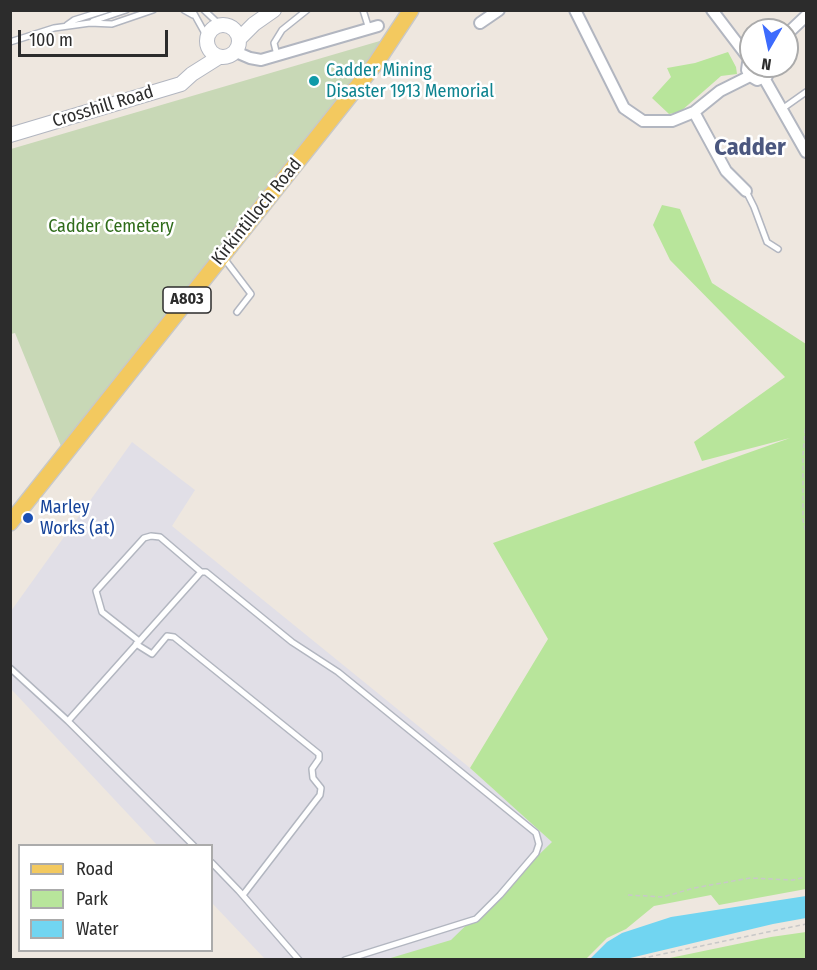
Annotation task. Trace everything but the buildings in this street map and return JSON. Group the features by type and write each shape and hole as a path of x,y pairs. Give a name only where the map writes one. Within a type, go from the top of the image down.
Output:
{"main road":[{"path":"192,74 212,29 232,36 274,10"},
{"name":"Kirkintilloch Road","path":"10,524 376,63 411,10"},
{"name":"Crosshill Road","path":"10,135 181,84 219,57 225,58 232,36"},
{"path":"207,41 209,51 219,57"}],"street":[{"path":"480,23 499,10"},
{"path":"575,10 624,108 643,120 672,121 694,112 720,91 746,78"},
{"path":"714,11 739,45"},
{"path":"232,36 261,60 374,28"},
{"path":"754,78 757,80 764,78 807,152"},
{"path":"694,112 726,171 746,191"}],"lane":[{"path":"65,26 74,20 106,10"},
{"path":"90,23 126,10"},
{"path":"10,42 65,26 122,22 153,10"},
{"path":"184,10 193,13 207,41"},
{"path":"204,10 232,36"},
{"path":"278,56 274,43 282,30 307,10"},
{"path":"363,10 374,28"},
{"path":"782,109 807,92"},
{"path":"746,191 767,242 778,249"},
{"path":"222,256 251,294 237,312"},
{"path":"243,895 321,795 321,788 313,778 312,769 319,759 319,754 174,637 167,636 152,654 102,612 96,591 135,546 144,538 151,536 160,537 201,572 206,572 292,642 338,672 536,833 539,844 536,853 476,919 345,960"},
{"path":"68,720 201,572"},
{"path":"10,668 68,720 192,844"},
{"path":"213,864 299,960"}],"path":[{"path":"807,421 802,455 803,520 807,533"},
{"path":"628,895 663,897 694,888 750,878 793,880 807,877"},
{"path":"634,960 807,924"}],"shaded area":[{"path":"132,442 195,490 172,526 470,768 558,847 465,942 389,959 265,959 213,904 213,844 156,844 11,689 11,611"}],"green space":[{"name":"Cadder Cemetery","path":"390,38 63,451 15,333 11,334 11,149"},
{"path":"728,52 737,74 721,76 680,112 669,114 652,98 671,77 667,68 695,63"},
{"path":"662,205 680,209 712,283 806,344 806,889 719,905 711,895 654,906 626,929 607,938 586,959 384,960 451,940 552,842 470,768 548,639 493,543 790,438 702,461 694,442 785,377 670,260 653,225"},
{"path":"806,932 806,959 665,959 771,937"}],"water":[{"path":"806,896 806,918 626,959 590,959 607,942 622,933 671,917"}],"place":[{"name":"Cadder Mining Disaster 1913 Memorial","path":"314,81"},
{"name":"Marley Works (at)","path":"28,518"}],"district":[{"name":"Cadder","path":"750,148"}]}
